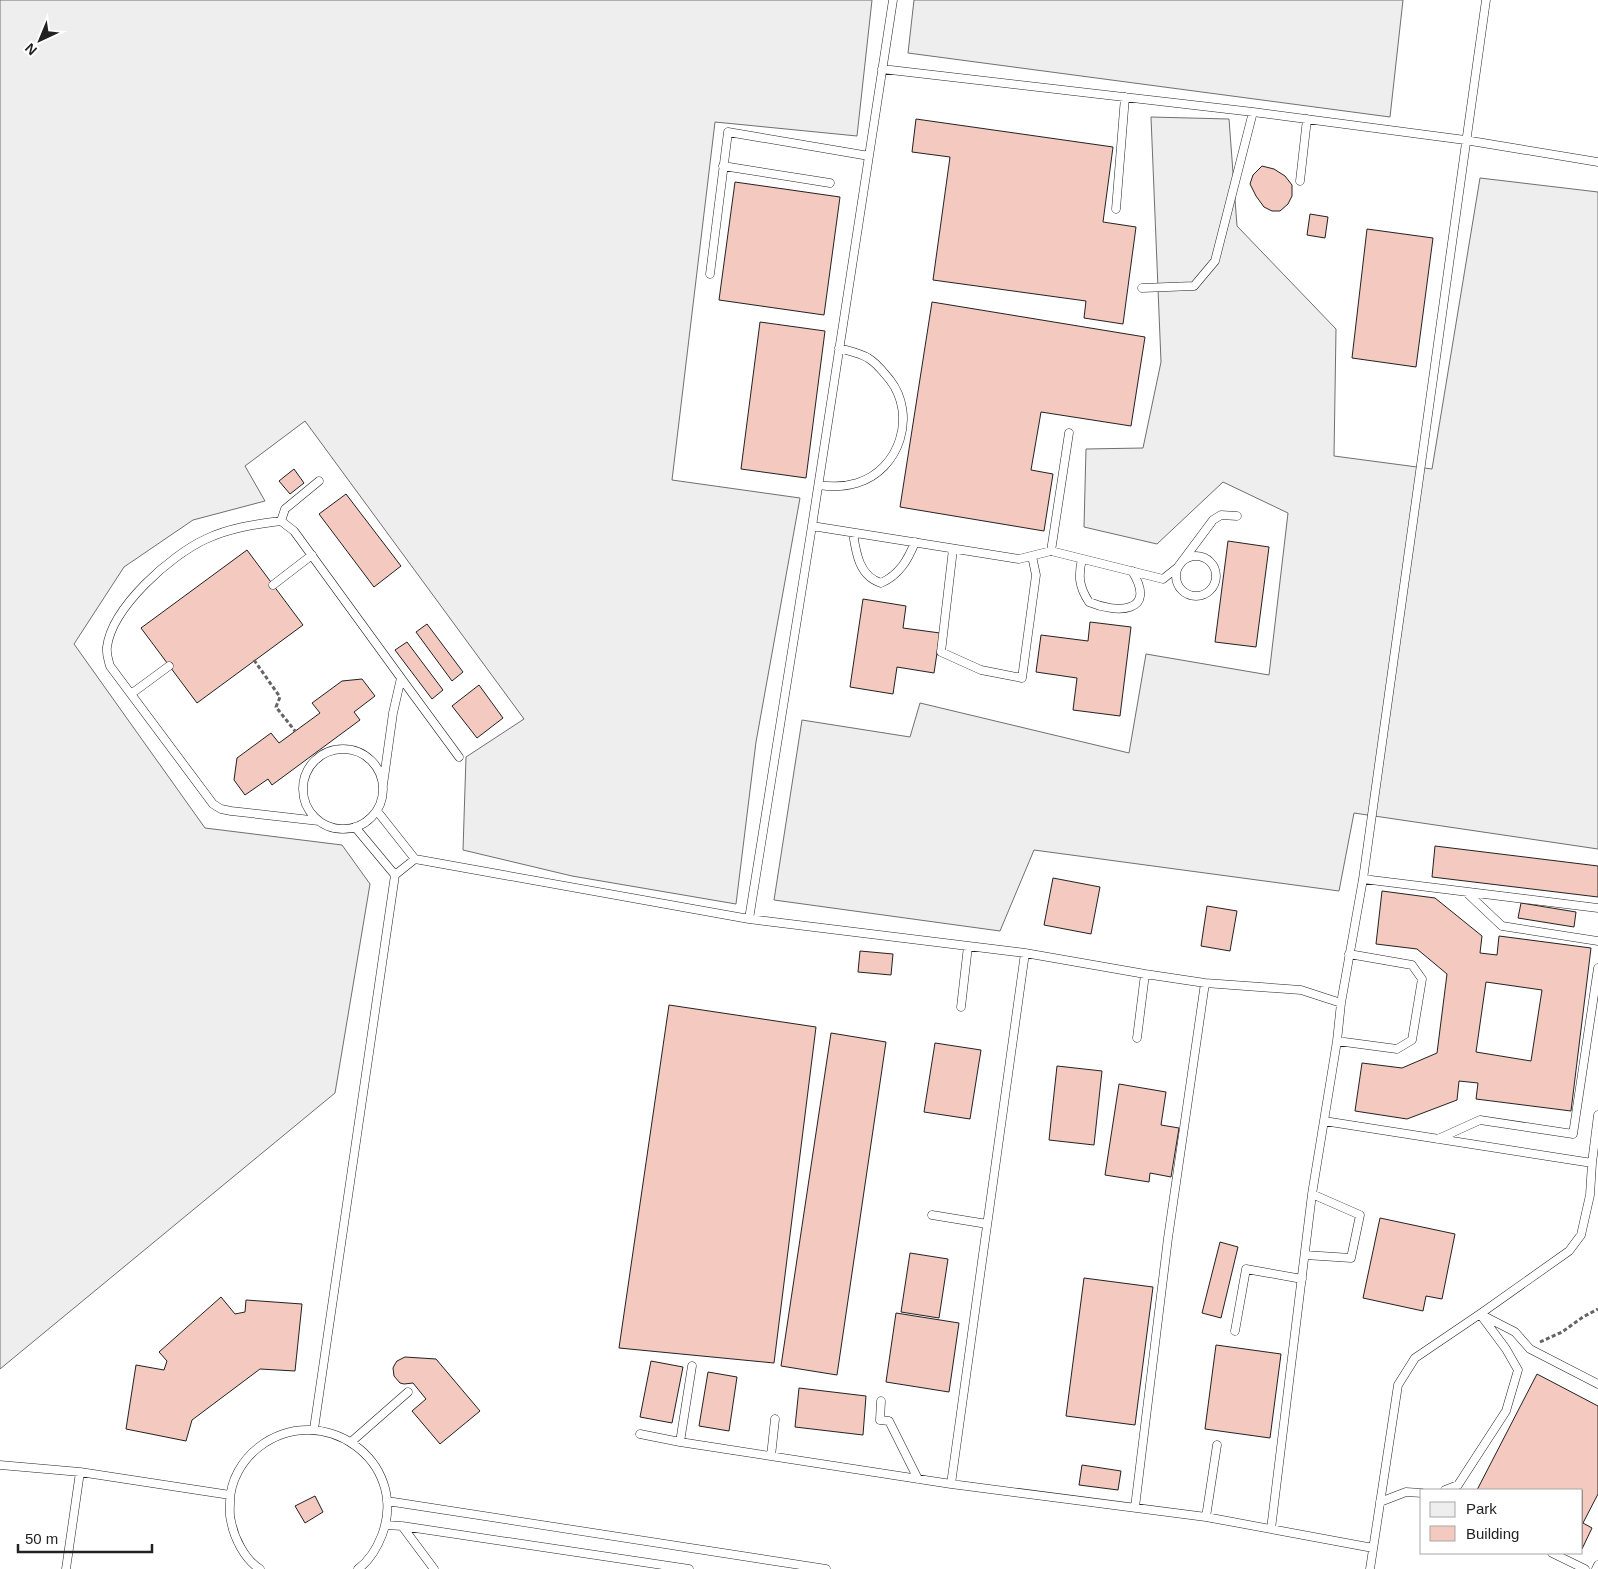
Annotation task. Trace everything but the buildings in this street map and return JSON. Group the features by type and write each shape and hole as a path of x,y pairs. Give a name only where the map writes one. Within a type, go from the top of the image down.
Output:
{"lane":[{"path":"749,919 840,348 893,0"},
{"path":"1271,1529 1312,1194 1338,1041 1341,1003 1363,879 1486,0"},
{"path":"882,69 1307,119 1465,140 1598,162"},
{"path":"1116,209 1125,97"},
{"path":"1142,288 1194,286 1215,261 1253,112"},
{"path":"1300,181 1307,119"},
{"path":"710,274 728,132 869,156"},
{"path":"723,166 830,183"},
{"path":"818,485 843,486 858,483 872,476 884,468 898,444 902,432 904,415 901,399 882,370 870,359 840,348"},
{"path":"1051,551 1069,432"},
{"path":"281,521 285,509 319,481"},
{"path":"812,526 1019,559 1051,551 1163,579 1178,567 1182,562 1194,556 1207,560 1215,570 1214,584 1206,593 1200,596 1183,591 1176,580 1178,567 1213,520 1221,515 1237,516"},
{"path":"319,821 231,811 221,809 213,804 110,666 107,656 107,645 116,622 136,594 160,569 182,551 207,538 281,521 294,531 460,757"},
{"path":"853,533 860,565 872,580 881,583 891,578 901,568 909,557 915,542"},
{"path":"953,549 941,652 981,670 1022,678 1036,575 1032,556"},
{"path":"273,585 312,556"},
{"path":"1082,559 1079,583 1089,602 1098,606 1119,609 1130,608 1138,601 1141,591 1132,571"},
{"path":"131,694 169,666"},
{"path":"383,785 379,772 372,761 361,753 348,749 335,749 322,754 312,762 305,774 302,786 304,800 310,812 319,821 330,827 342,829 355,827 367,821 376,811 382,798 393,713 401,678"},
{"path":"376,811 415,859 749,919 1025,953 1205,983 1301,990 1341,1003"},
{"path":"355,827 395,875"},
{"path":"314,1429 395,875 415,859"},
{"path":"1363,879 1598,908"},
{"path":"1466,892 1502,926 1598,941"},
{"path":"961,1007 968,946"},
{"path":"951,1484 1025,953"},
{"path":"1338,1041 1397,1049 1412,1040 1422,979 1412,965 1349,954"},
{"path":"1438,1139 1480,1120 1573,1134 1598,968"},
{"path":"1137,1038 1145,974"},
{"path":"1135,1507 1168,1238 1205,983"},
{"path":"1370,1569 1398,1386 1415,1358 1569,1251 1581,1235 1590,1195 1598,1115"},
{"path":"1324,1121 1592,1163"},
{"path":"1305,1255 1351,1258 1360,1215 1312,1194"},
{"path":"932,1215 987,1224"},
{"path":"1235,1331 1246,1269 1302,1279"},
{"path":"1480,1314 1515,1332 1530,1349 1598,1384"},
{"path":"1447,1489 1458,1485 1506,1411 1518,1370 1506,1349 1480,1314"},
{"path":"680,1442 692,1366"},
{"path":"351,1442 408,1392"},
{"path":"881,1401 880,1420 889,1421 918,1479"},
{"path":"771,1456 775,1419"},
{"path":"260,1569 255,1566 239,1546 230,1521 230,1495 238,1472 251,1453 269,1439 291,1431 314,1429 327,1431 351,1442 369,1457 381,1478 387,1501 386,1525 378,1546 364,1565 358,1569"},
{"path":"640,1434 680,1442 951,1484 1206,1517 1373,1548"},
{"path":"1206,1517 1217,1445"},
{"path":"0,1465 80,1472 230,1495"},
{"path":"66,1569 80,1472"},
{"path":"1380,1502 1406,1492 1420,1493"},
{"path":"387,1501 826,1569"},
{"path":"386,1525 689,1569"},
{"path":"402,1526 434,1569"},
{"path":"1554,1554 1585,1569"},
{"path":"1596,1569 1598,1565"}],"path":[{"path":"254,660 280,697 276,707 295,731"},
{"path":"1530,1349 1539,1342 1562,1332 1598,1309"}],"green space":[{"path":"0,0 872,0 857,136 715,122 672,480 800,498 756,742 736,904 572,876 463,850 466,757 524,719 305,421 245,466 265,501 193,520 124,567 74,644 205,828 342,845 370,884 335,1093 0,1369"},
{"path":"914,0 1403,0 1390,117 908,53"},
{"path":"1151,117 1229,119 1237,226 1336,329 1334,456 1432,469 1480,178 1598,192 1598,849 1354,813 1339,891 1034,850 1000,931 774,900 802,720 910,737 920,703 1129,753 1146,654 1269,675 1288,513 1223,482 1157,544 1084,527 1086,449 1143,448 1161,362"}]}
